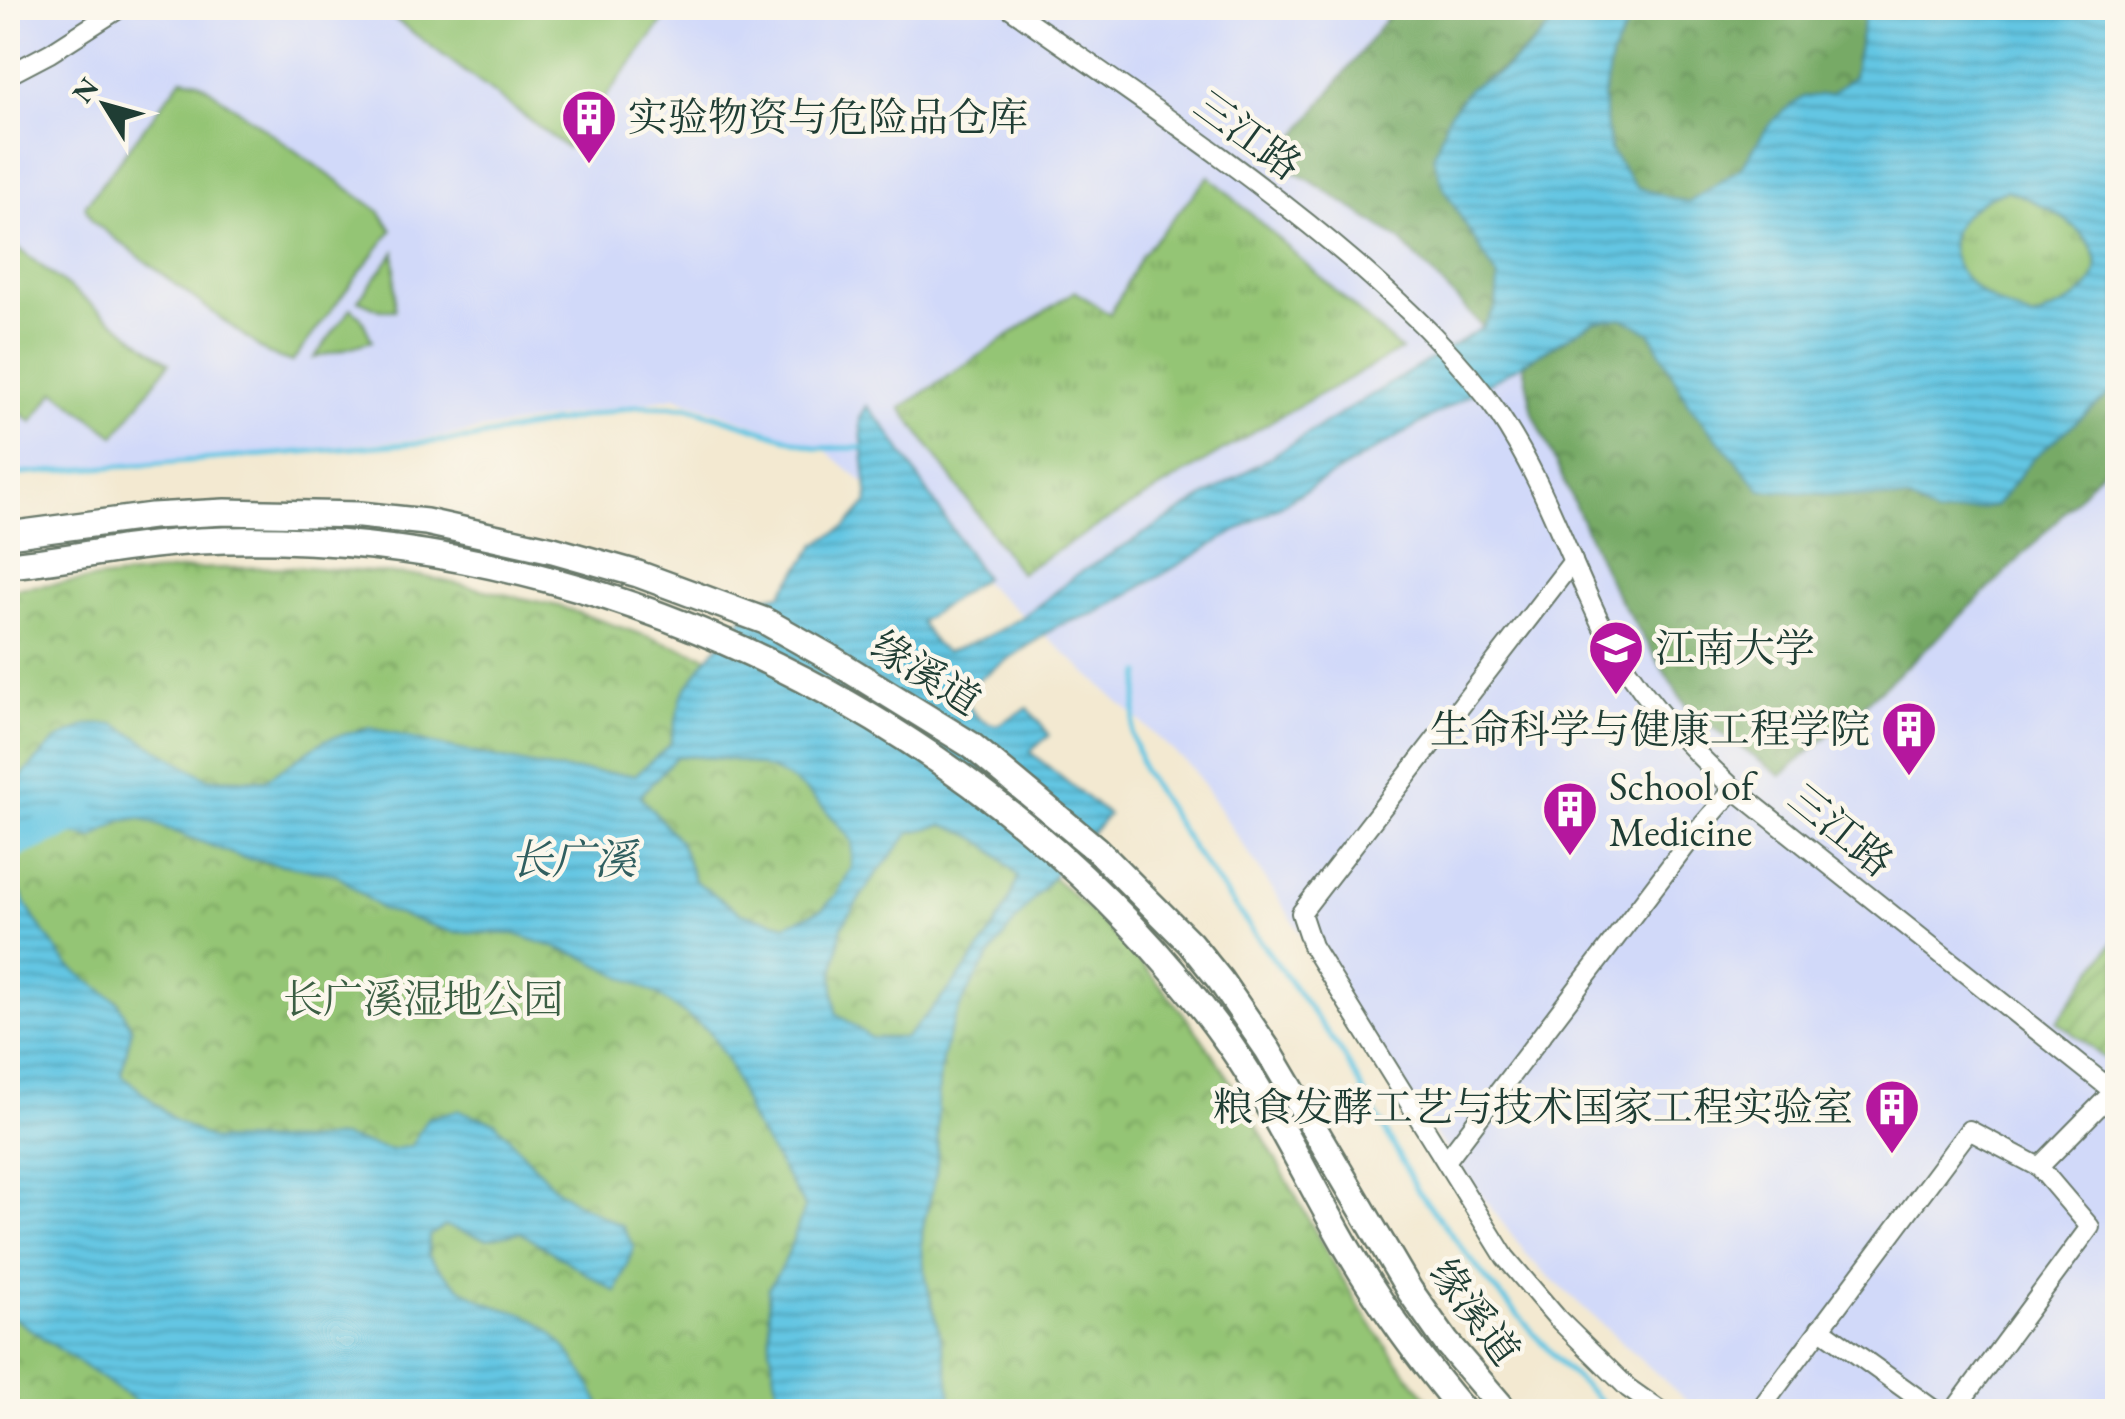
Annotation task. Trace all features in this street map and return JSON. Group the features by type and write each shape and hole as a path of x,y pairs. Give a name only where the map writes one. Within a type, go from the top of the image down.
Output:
{"main road":[{"name":"缘溪道","path":"8,534 152,516 241,512 360,515 426,522 522,542 638,574 765,621 827,656 971,745 1096,849 1150,900 1220,980 1268,1050 1410,1290 1446,1342 1506,1412"},
{"name":"缘溪道","path":"8,565 152,544 280,540 370,546 510,571 675,622 807,680 917,746 992,798 1137,929 1222,1032 1386,1311 1464,1412"}],"street":[{"path":"8,75 120,8"},
{"name":"三江路","path":"1010,8 1256,182 1322,235 1433,335 1496,410 1529,462 1603,627 1675,734 1734,789 2115,1093"},
{"path":"1573,561 1300,913 1312,946 1505,1258 1547,1307 1628,1388 1662,1412"},
{"path":"1446,1161 1682,850 1734,789"},
{"path":"2039,1167 2115,1093"},
{"path":"1758,1412 1970,1130 2039,1167 2090,1227 1953,1412"},
{"path":"1820,1328 1937,1412"}],"shaded area":[{"name":"江南大学","path":"8,8 2117,8 2117,1411 1698,1411 1531,1260 1426,1123 1193,769 1035,626 825,450 677,397 442,437 8,476"}],"green space":[{"path":"380,8 673,8 567,148"},
{"path":"1395,8 1567,8 1510,62 1470,88 1445,191 1498,278 1496,306 1483,327 1399,239 1311,181 1275,163"},
{"path":"1647,8 1859,8 1864,18 1853,77 1831,95 1772,121 1741,168 1688,203 1636,187 1610,150 1603,99 1612,55 1633,16"},
{"path":"182,78 198,81 379,211 392,230 292,362 268,354 92,221 85,206"},
{"path":"1209,176 1401,350 1275,419 1020,573 901,408 1075,291 1110,315 1141,256"},
{"path":"2007,190 2056,213 2086,239 2095,254 2096,269 2084,292 2034,319 1979,292 1953,255 1952,241 1964,216 1975,205"},
{"path":"8,241 169,363 115,436 55,391 32,422 8,404"},
{"path":"395,252 395,310 380,310 358,300"},
{"path":"351,308 361,317 372,341 314,358"},
{"path":"1622,318 1650,331 1689,405 1761,489 1910,500 1936,516 1996,506 2033,458 2117,388 2117,452 1998,580 1781,776 1688,710 1612,587 1533,413 1523,365 1595,321"},
{"name":"长广溪湿地公园","path":"303,567 421,576 558,606 708,657 978,813 1091,912 1180,1010 1231,1082 1372,1325 1440,1411 8,1411 8,589 188,569"},
{"path":"2117,937 2117,1068 2057,1021"}],"water":[{"name":"长广溪","path":"1567,8 1647,8 1633,16 1612,55 1603,99 1610,150 1636,187 1688,203 1741,168 1772,120 1803,97 1831,94 1853,77 1864,18 1859,8 2117,8 2117,388 2033,458 1996,506 1936,516 1910,500 1761,490 1689,405 1650,332 1622,318 1595,321 1096,613 1059,625 965,688 970,708 990,723 997,725 1028,708 1049,735 1030,752 1108,815 1036,896 990,956 970,987 944,1051 938,1094 937,1165 922,1247 947,1370 951,1411 781,1411 770,1346 768,1289 785,1261 805,1207 751,1120 728,1061 709,1031 655,993 581,956 515,934 452,932 381,909 336,874 243,858 140,818 120,821 93,838 34,826 12,835 8,852 8,790 55,741 87,725 115,724 207,778 265,780 325,740 370,727 551,769 635,775 670,745 682,695 703,663 760,598 781,594 817,544 847,526 868,502 860,418 867,406 886,428 984,578 920,622 935,644 946,652 997,631 1045,601 1073,577 1483,327 1496,306 1498,278 1445,191 1433,157 1448,116 1470,87 1498,74 1529,49","holes":["2007,190 2056,213 2086,239 2095,254 2096,269 2084,292 2034,319 1979,292 1953,255 1952,241 1964,216 1975,205","677,756 758,765 796,783 832,817 852,841 852,867 823,909 786,925 741,913 695,881 680,842 640,796","943,825 967,833 993,851 1018,877 985,942 921,1021 905,1038 871,1038 836,1013 833,975 842,926 873,878 911,832"]},
{"path":"8,870 34,918 68,965 118,1002 132,1029 121,1074 174,1120 213,1140 303,1141 341,1137 391,1150 411,1146 427,1118 458,1110 495,1122 554,1187 622,1226 634,1247 616,1292 520,1232 487,1239 445,1226 429,1236 428,1255 458,1285 485,1302 526,1315 551,1332 581,1370 603,1411 150,1411 8,1314"}],"waterway":[{"path":"8,475 469,439 638,406 688,407 817,448 861,448"},
{"path":"1141,673 1132,734 1143,770 1195,852 1343,1054 1418,1191 1487,1280 1562,1365 1612,1412"},
{"path":"8,846 83,815"}],"place":[{"name":"实验物资与危险品仓库","path":"589,166"},
{"name":"江南大学","path":"1616,697"},
{"name":"生命科学与健康工程学院","path":"1909,778"},
{"name":"School of Medicine","path":"1570,858"},
{"name":"粮食发酵工艺与技术国家工程实验室","path":"1892,1156"}]}
